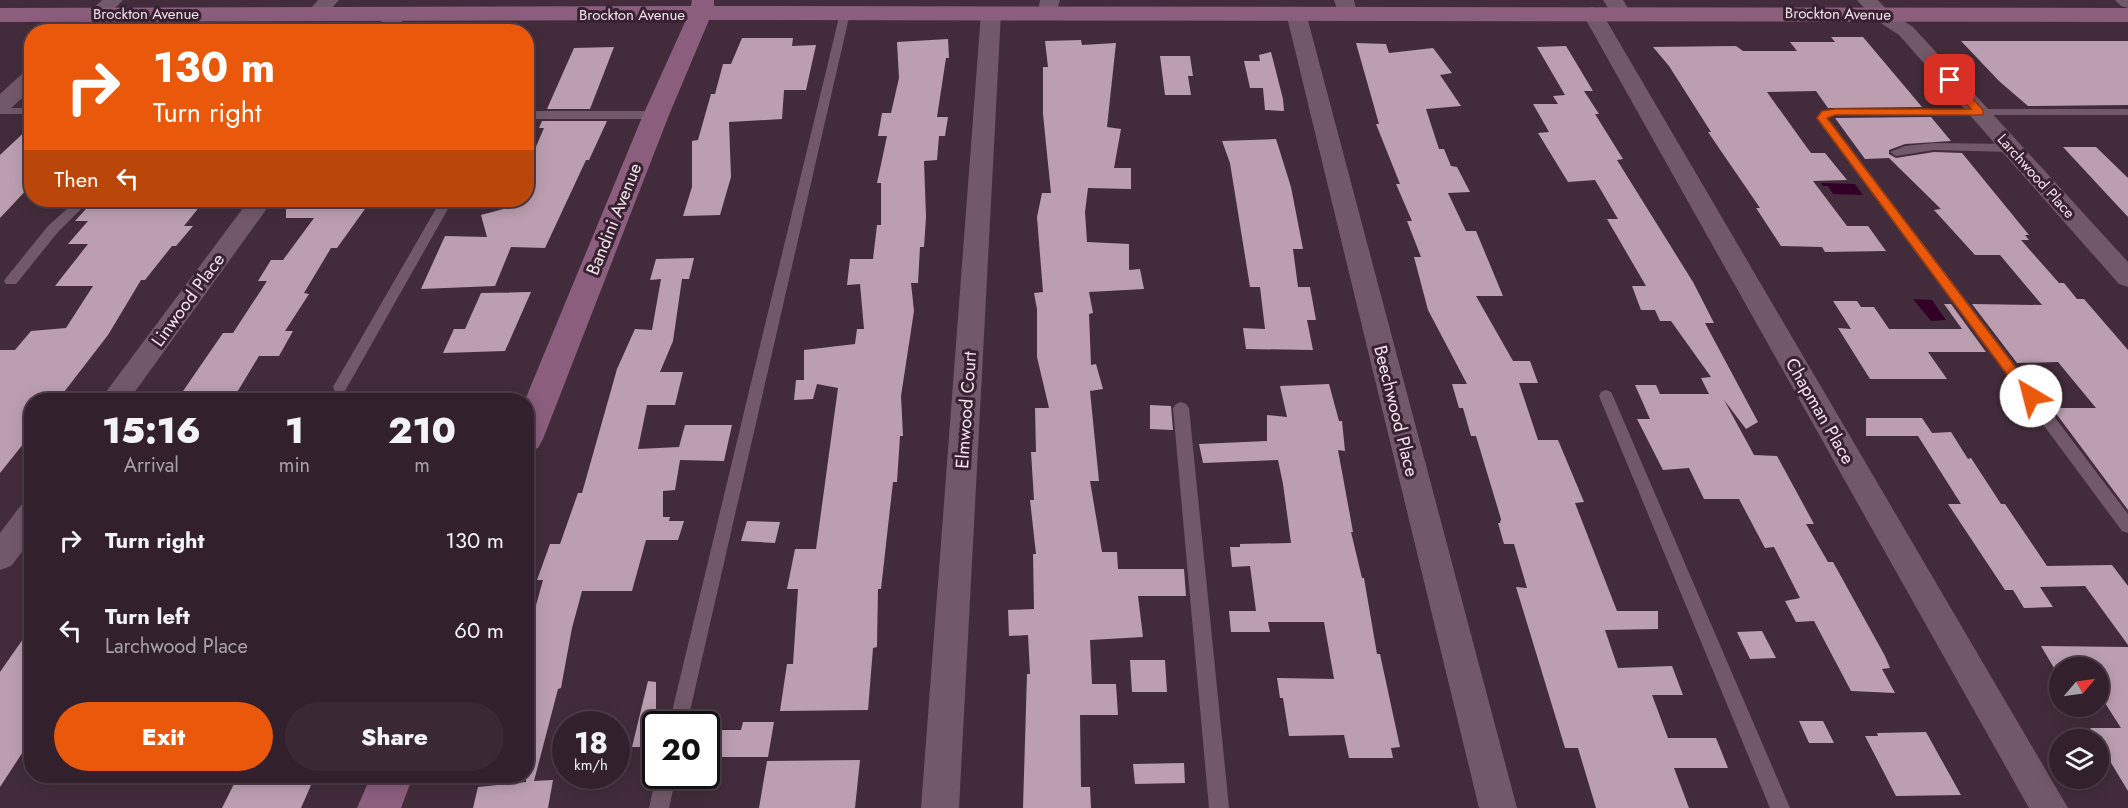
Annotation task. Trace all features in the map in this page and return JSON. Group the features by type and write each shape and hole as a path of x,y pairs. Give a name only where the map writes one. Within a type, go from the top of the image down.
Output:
{"main road":[{"name":"Brockton Avenue","path":"0,15 105,7 322,8 390,23 702,7 845,14 991,13 1049,6 1296,13 1345,7 1608,9 1874,7 2128,15"},
{"name":"Bandini Avenue","path":"534,419 656,115 702,7"},
{"path":"379,808 389,783"}],"street":[{"path":"87,24 105,7"},
{"name":"Larchwood Place","path":"1874,7 1906,31 2128,278"},
{"name":"Chapman Place","path":"1608,9 2049,808"},
{"name":"Elmwood Court","path":"940,808 991,13"},
{"name":"Beechwood Place","path":"1296,13 1498,808"},
{"path":"0,108 24,85"},
{"name":"Linwood Place","path":"119,393 256,207"},
{"path":"0,557 24,525"}],"lane":[{"path":"681,711 845,14"},
{"path":"0,108 24,110"},
{"path":"2128,112 1835,112 1825,113 1822,118 2128,526"},
{"path":"534,115 656,115"},
{"path":"1896,152 1913,148 2011,147"},
{"path":"11,281 53,229 77,207"},
{"path":"340,387 443,207"},
{"path":"1606,396 1780,808"},
{"path":"1181,408 1219,808"},
{"path":"659,808 663,789"}],"shaded area":[{"path":"1821,183 1855,184 1863,195 1833,194 1828,186 1823,186"},
{"path":"1913,299 1932,300 1946,320 1931,321"}],"building":[{"path":"1831,37 1863,37 1922,107 1828,108 1816,91 1767,92 1811,153 1825,153 1847,180 1813,181 1847,226 1868,226 1886,251 1825,252 1822,247 1781,246 1756,208 1760,208 1708,132 1711,132 1669,66 1653,47 1736,46 1743,51 1797,51 1790,42 1835,42"},
{"path":"742,38 793,38 792,46 816,45 806,90 784,90 782,119 729,122 731,177 720,215 683,216 692,187 692,141 698,140 711,94 715,94 723,64 731,64"},
{"path":"948,39 949,58 946,58 937,117 948,117 945,136 939,136 937,160 924,161 926,217 924,247 920,247 918,283 911,283 914,311 901,396 903,436 900,436 897,482 893,482 881,589 878,589 877,647 873,648 868,710 780,711 787,664 793,664 798,589 787,589 795,549 816,549 838,388 817,384 813,399 794,400 796,380 804,380 804,350 855,344 857,329 864,329 860,284 847,285 850,259 873,259 877,225 881,225 881,183 877,183 887,136 878,136 882,113 891,113 899,78 897,42"},
{"path":"1081,40 1082,45 1116,43 1107,127 1121,129 1114,168 1131,168 1131,189 1088,188 1085,212 1087,242 1129,244 1129,270 1140,269 1144,289 1089,292 1093,313 1089,314 1091,365 1096,364 1103,389 1090,391 1099,481 1090,481 1102,552 1117,552 1118,569 1184,569 1186,596 1138,596 1143,637 1090,640 1092,684 1116,684 1118,715 1080,715 1081,787 1090,787 1091,808 1023,808 1027,674 1030,674 1028,635 1009,636 1008,610 1034,609 1033,554 1036,554 1030,500 1034,500 1031,452 1036,452 1035,408 1049,408 1037,357 1037,309 1034,293 1043,292 1037,217 1042,193 1051,193 1043,114 1043,67 1048,67 1045,41"},
{"path":"1961,41 2128,41 2128,105 2028,106 1999,81"},
{"path":"1356,43 1386,44 1389,53 1433,48 1452,73 1440,75 1461,106 1426,109 1439,149 1444,149 1451,166 1457,167 1470,192 1448,193 1466,231 1476,231 1503,296 1476,296 1513,361 1530,361 1538,383 1519,383 1538,440 1558,440 1584,502 1575,503 1617,611 1658,611 1658,629 1605,630 1618,668 1672,666 1683,695 1652,695 1668,738 1716,738 1728,768 1674,768 1689,808 1596,808 1578,748 1565,748 1516,587 1527,588 1514,544 1504,544 1498,523 1501,519 1476,436 1471,436 1463,408 1459,408 1452,384 1467,384 1428,310 1414,257 1421,257 1407,221 1412,221 1396,184 1400,184 1376,124 1379,124"},
{"path":"1566,46 1593,91 1584,91 1599,114 1595,114 1623,159 1617,160 1693,282 1714,323 1705,323 1758,422 1746,429 1724,400 1754,455 1777,456 1814,524 1806,524 1828,562 1833,562 1885,656 1890,668 1882,669 1895,693 1851,691 1814,621 1796,622 1785,601 1800,598 1774,547 1765,548 1739,499 1704,499 1689,468 1663,470 1637,419 1650,419 1635,385 1656,385 1660,394 1709,394 1701,378 1711,377 1671,321 1660,321 1655,310 1641,310 1632,286 1646,286 1607,219 1618,219 1595,180 1568,182 1538,133 1549,132 1533,104 1558,104 1553,96 1565,95 1537,47"},
{"path":"614,47 590,109 547,109 574,48"},
{"path":"1271,52 1284,111 1265,110 1263,88 1250,88 1244,61 1260,61 1259,55"},
{"path":"1160,56 1190,56 1193,76 1188,76 1191,95 1165,95"},
{"path":"1931,117 1951,141 1905,144 1889,150 1889,154 1896,158 1934,152 1962,153 2029,235 2025,235 2029,240 2021,240 2059,283 2064,283 2077,299 2084,299 2128,350 2128,510 2052,408 2096,408 2058,362 2017,363 1972,304 2042,305 2000,255 1975,255 1934,210 1941,209 1889,158 1865,159 1835,118"},
{"path":"542,121 607,121 545,248 511,247 495,286 421,289 445,236 487,237 481,215 511,207 534,207 534,151 544,128 539,128"},
{"path":"24,132 24,192 0,218 0,155"},
{"path":"1276,139 1291,187 1303,249 1293,249 1298,287 1310,287 1316,320 1307,320 1313,350 1246,349 1243,328 1265,329 1260,287 1250,287 1230,163 1222,141"},
{"path":"2063,147 2096,147 2128,178 2128,217"},
{"path":"88,207 199,207 184,226 193,226 176,246 172,246 145,280 141,280 108,335 64,392 24,393 24,443 0,473 0,350 15,350 31,331 66,328 93,286 55,286 88,244 68,244 88,221 75,221"},
{"path":"286,207 359,207 358,209 365,209 337,248 331,248 304,293 309,294 285,331 293,331 279,356 259,356 237,393 182,393 223,333 233,333 267,281 258,281 271,260 283,260 314,218 286,218"},
{"path":"694,258 689,279 682,279 673,341 660,372 683,372 675,405 647,405 638,449 679,447 685,425 732,425 724,461 680,460 675,490 663,491 663,517 670,517 669,521 684,521 678,540 646,540 632,591 582,591 572,628 561,688 558,689 534,781 534,612 543,580 537,580 550,544 560,544 578,493 582,493 617,369 635,329 652,330 661,279 650,280 656,259"},
{"path":"531,292 505,351 443,353 454,329 465,329 481,293"},
{"path":"1833,301 1857,301 1861,307 1874,307 1889,329 1962,329 1944,304 1951,304 1986,352 1928,352 1947,379 1870,379 1838,328 1851,329"},
{"path":"1329,384 1339,421 1342,421 1345,451 1338,450 1353,532 1351,532 1362,578 1364,578 1377,654 1380,654 1400,747 1391,748 1393,758 1349,758 1344,735 1289,736 1283,698 1280,698 1277,678 1334,679 1324,622 1268,622 1270,632 1231,632 1229,611 1256,611 1250,566 1232,567 1230,547 1240,547 1240,544 1291,543 1283,484 1278,460 1203,463 1199,444 1267,441 1267,415 1287,417 1280,386"},
{"path":"1150,405 1171,406 1173,430 1150,429"},
{"path":"1866,418 1922,418 1932,433 1951,432 2001,504 2005,504 2047,566 2112,565 2128,586 2128,645 2085,586 2040,587 2053,607 2024,608 2013,590 2005,590 1948,504 1961,504 1918,436 1866,436"},
{"path":"747,521 780,522 775,543 741,541"},
{"path":"1762,631 1776,658 1750,659 1737,632"},
{"path":"24,638 24,750 0,787 0,672"},
{"path":"2041,646 2128,647 2128,791 2109,760 2109,729 2090,728 2121,728 2109,709 2109,657 2049,657 2049,660"},
{"path":"1130,660 1165,660 1167,692 1132,692"},
{"path":"648,681 656,682 656,711 642,711 642,747 632,747"},
{"path":"1799,721 1823,721 1834,743 1809,743"},
{"path":"743,722 774,722 768,757 720,757 720,730 741,730"},
{"path":"1926,732 1961,795 1896,796 1865,736 1878,736 1877,733"},
{"path":"860,760 855,808 759,808 767,761"},
{"path":"1184,763 1185,783 1135,784 1133,764"},
{"path":"552,780 548,808 473,808 478,787"},
{"path":"234,783 312,783 301,808 222,808"}],"route":[{"path":"1950,80 1979,112 1835,112 1825,113 1822,118 2031,396"}]}
